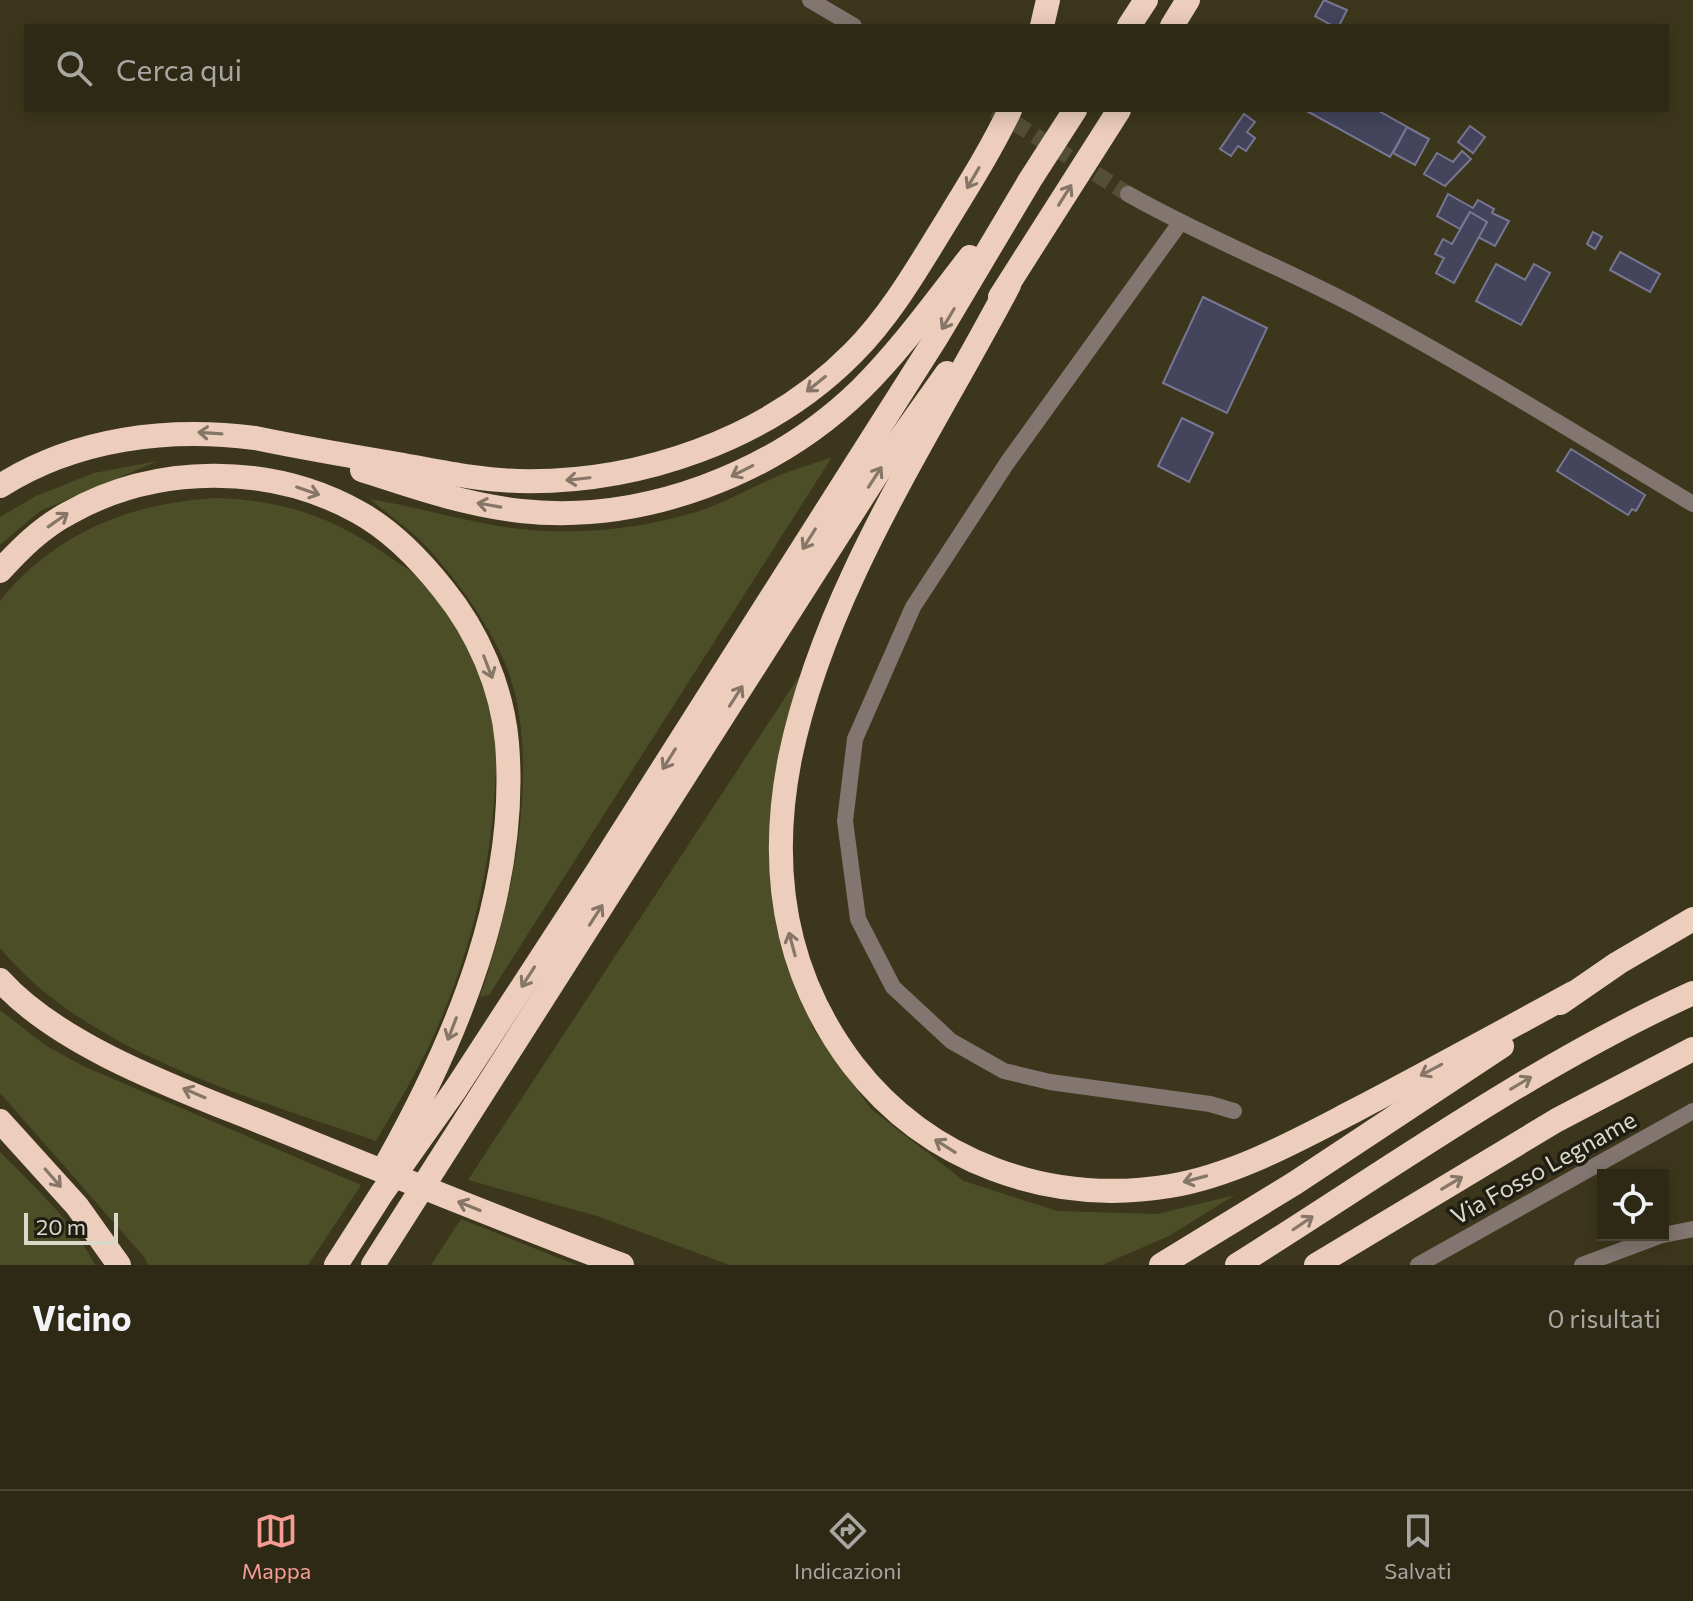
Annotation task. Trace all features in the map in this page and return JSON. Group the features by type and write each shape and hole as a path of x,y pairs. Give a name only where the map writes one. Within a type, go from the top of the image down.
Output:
{"highway":[{"path":"1042,24 1048,0"},
{"path":"1130,24 1146,0"},
{"path":"1173,24 1188,0"},
{"path":"0,486 39,465 128,438 198,432 255,438 475,477 534,481 609,476 681,457 776,412 801,396 852,354 869,336 921,264 1009,112"},
{"path":"334,1265 455,1090 614,846 929,351 1074,112"},
{"path":"373,1265 885,463 1009,285 1118,112"},
{"path":"287,445 442,496 521,511 553,513 611,509 705,487 732,476 799,439 859,390 909,335 1030,180"},
{"path":"1009,285 888,505 834,620 805,700 790,760 782,851 782,887 790,942 816,1007 840,1048 870,1087 944,1147 971,1162 1004,1174 1033,1182 1104,1192 1172,1186 1236,1166 1303,1137 1573,993"},
{"path":"0,571 25,545 66,514 139,484 186,476 263,480 302,488 361,513 427,569 476,639 500,700 507,743 504,840 494,899 479,956 442,1056 334,1265"},
{"path":"1161,1265 1432,1095 1573,993 1693,919"},
{"path":"0,980 62,1031 97,1050 265,1123 541,1236 622,1265"},
{"path":"1237,1265 1507,1091 1604,1036 1693,993"},
{"path":"1316,1265 1557,1120 1693,1049"},
{"path":"0,1121 85,1215 119,1265"},
{"path":"1302,1265 1386,1223"}],"street":[{"path":"810,0 851,24"},
{"path":"1128,194 1180,223 1356,307 1548,416 1693,504"},
{"path":"1180,223 1007,463 913,607 855,739 845,821 858,919 893,987 951,1041 1004,1071 1050,1082 1210,1104 1234,1111"},
{"name":"Via Fosso Legname","path":"1418,1265 1690,1114"},
{"path":"1669,1234 1693,1229"},
{"path":"1582,1265 1646,1241"}],"green space":[{"path":"832,457 489,995 480,997 503,919 519,833 523,789 517,706 507,668 465,594 427,547 370,499 505,527 560,531 615,529 696,512 784,473"},
{"path":"158,461 40,511 0,545 0,517 36,496 94,473"},
{"path":"218,498 267,503 310,514 350,532 414,574 448,614 471,654 489,698 497,741 493,818 474,921 440,1021 376,1141 225,1089 124,1044 78,1017 36,985 0,948 0,601 21,577 45,557 97,526 155,506"},
{"path":"800,675 771,811 769,867 777,931 794,984 814,1030 871,1109 964,1181 1057,1211 1157,1214 1235,1195 1169,1236 1102,1265 730,1265 597,1216 468,1180"},
{"path":"0,1010 45,1045 83,1066 361,1185 308,1265 148,1265 0,1093"},
{"path":"0,1152 64,1219 95,1265 0,1265"},
{"path":"461,1219 576,1265 431,1265"}],"building":[{"path":"1324,0 1347,10 1340,24 1329,24 1315,16"},
{"path":"1309,112 1381,112 1407,127 1390,157"},
{"path":"1244,114 1255,122 1247,132 1255,138 1246,151 1238,146 1231,156 1220,149"},
{"path":"1470,126 1485,137 1473,153 1458,142"},
{"path":"1407,127 1429,139 1415,165 1393,153"},
{"path":"1462,151 1471,159 1445,186 1424,174 1437,153 1453,162"},
{"path":"1448,194 1473,208 1478,200 1494,209 1492,213 1509,221 1495,246 1478,237 1487,222 1470,212 1460,229 1437,216"},
{"path":"1470,212 1487,222 1454,283 1436,273 1444,258 1435,254 1443,239 1452,244"},
{"path":"1593,232 1602,237 1595,249 1587,244"},
{"path":"1620,252 1660,274 1650,292 1610,270"},
{"path":"1496,264 1525,280 1534,264 1550,273 1521,325 1476,301"},
{"path":"1203,297 1267,328 1227,413 1163,383"},
{"path":"1182,418 1213,433 1189,482 1158,466"},
{"path":"1571,449 1645,495 1636,511 1632,509 1628,515 1557,471"}],"tunnel":[{"path":"997,112 1128,194"}]}
